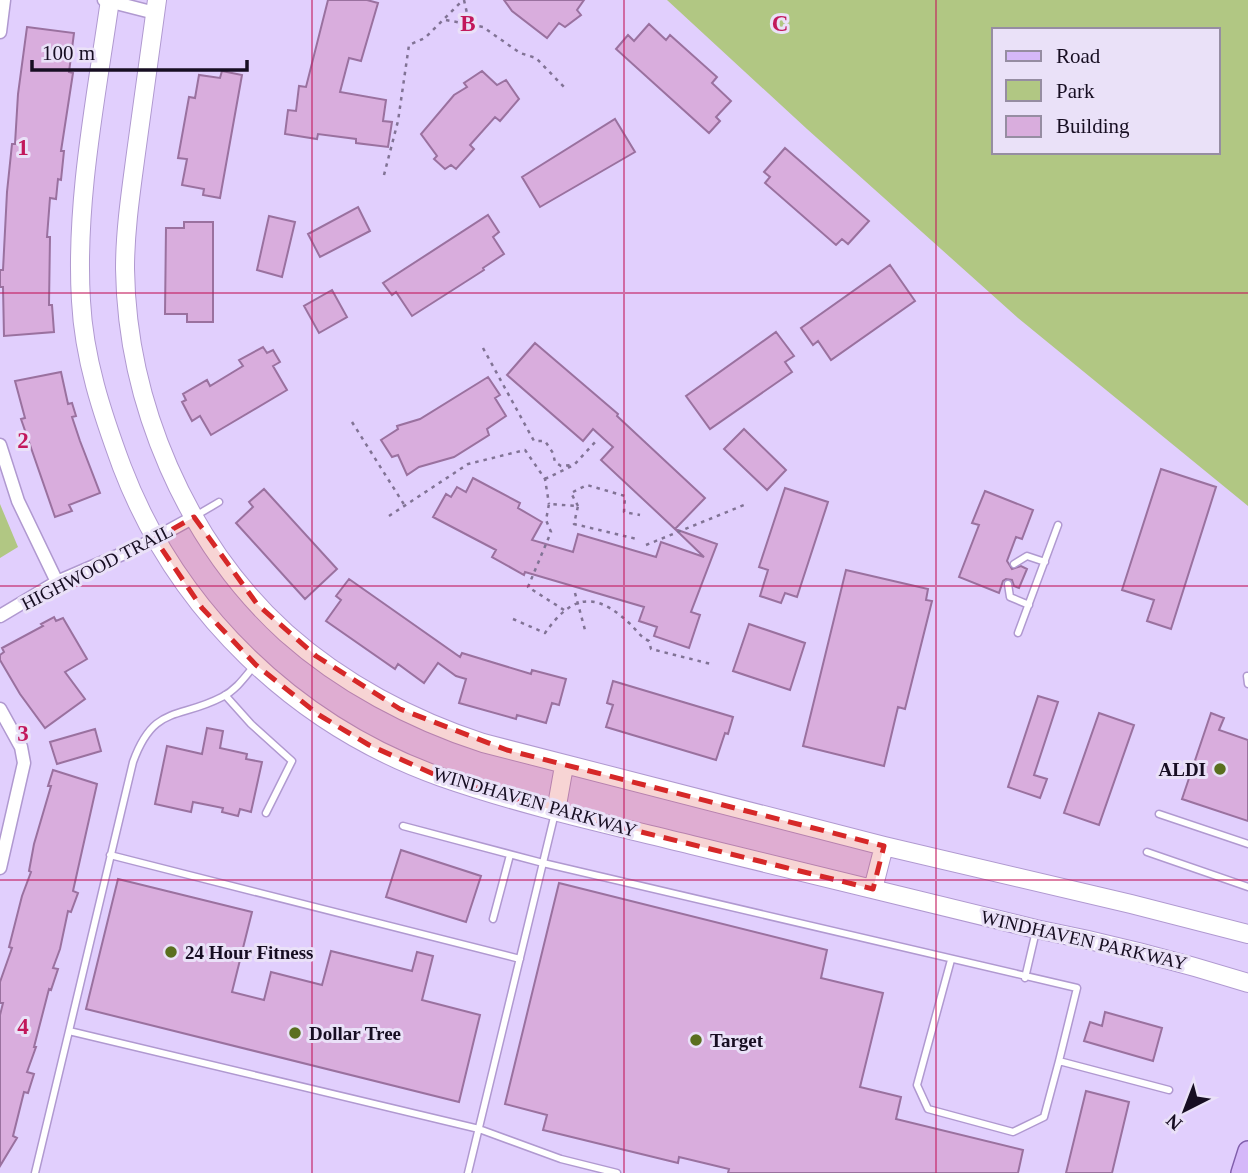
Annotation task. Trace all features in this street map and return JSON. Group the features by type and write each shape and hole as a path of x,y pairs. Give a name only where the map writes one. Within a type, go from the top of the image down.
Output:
{"main road":[{"name":"WINDHAVEN PARKWAY","path":"108,1 80,248 81,305 88,354 105,420 139,508 155,539 202,608 256,665 319,715 369,745 440,777 556,811 1036,929 1101,942 1200,968 1248,984"},
{"path":"156,7 128,214 125,270 136,362 152,421 171,471 194,517 230,573 287,634 347,678 391,705 440,728 484,743 564,766 1248,934"},
{"path":"556,811 564,766"},
{"path":"873,889 884,846"},
{"path":"1241,1173 1248,1151"}],"street":[{"path":"0,32 4,0"},
{"path":"108,1 156,7"},
{"path":"0,445 18,501 57,582"},
{"name":"HIGHWOOD TRAIL","path":"0,617 57,582 155,539 194,517"},
{"path":"0,709 19,741 24,758 4,837 0,867"}],"lane":[{"path":"194,517 219,502"},
{"path":"1018,633 1058,526"},
{"path":"1014,564 1027,556 1045,562"},
{"path":"1007,584 1010,597 1028,605"},
{"path":"36,1173 133,762 146,734 168,716 225,695 256,665"},
{"path":"225,695 251,724 292,761 266,813"},
{"path":"468,1173 556,811"},
{"path":"1159,814 1248,844"},
{"path":"403,825 543,863 951,960 1025,978 1077,988 1044,1117 1013,1132 928,1109 917,1085 951,960"},
{"path":"1147,852 1248,887"},
{"path":"110,855 520,959"},
{"path":"493,919 510,855"},
{"path":"1025,978 1036,929"},
{"path":"69,1031 479,1129 561,1159 617,1173"},
{"path":"1059,1061 1169,1090"}],"path":[{"path":"384,175 398,121 410,45 425,38 463,0"},
{"path":"463,0 468,22"},
{"path":"444,20 468,22 483,27 520,53 536,58 564,88"},
{"path":"483,348 534,441 545,441 555,462 561,466 574,465"},
{"path":"352,422 405,506"},
{"path":"545,479 574,465 597,440"},
{"path":"389,516 468,464 525,450 545,479 549,504 546,520 551,532 528,587 564,610"},
{"path":"637,538 574,524 578,506 571,493 587,485 625,496 624,512 640,515"},
{"path":"549,504 578,506"},
{"path":"646,545 744,505"},
{"path":"575,593 585,630"},
{"path":"513,619 545,633 564,610 579,603 602,603 649,642 651,649 711,664"}],"highlighted area":[{"path":"194,517 257,604 316,656 400,709 507,750 884,846 873,889 556,811 440,777 369,745 319,715 256,665 202,608 155,539"}],"green space":[{"path":"667,0 1248,0 1248,506 1018,318"},
{"path":"0,504 18,547 0,558"}],"building":[{"path":"328,0 367,0 378,3 361,61 349,58 340,92 386,100 383,121 392,122 388,147 318,134 317,139 285,134 288,110 296,111 299,86 306,87"},
{"path":"504,0 584,0 577,10 581,15 565,27 559,23 547,38 512,11"},
{"path":"649,24 666,40 670,35 717,77 712,83 731,101 716,117 720,121 709,133 616,49 628,35 634,41"},
{"path":"27,27 74,33 69,72 73,73 61,151 64,151 61,180 58,179 56,199 50,198 47,237 50,237 49,305 52,305 54,332 4,336 0,270 3,270 7,192 12,144 15,144 18,94"},
{"path":"222,71 242,75 220,198 203,195 204,189 182,185 187,159 178,158 189,97 195,98 199,75 220,78"},
{"path":"482,71 497,85 506,80 519,99 500,121 495,117 470,145 474,149 456,169 451,165 445,169 434,159 437,156 421,134 454,95 467,87 464,83"},
{"path":"615,119 635,152 540,207 522,177"},
{"path":"785,148 869,221 848,244 842,239 836,245 765,183 770,177 764,172"},
{"path":"358,207 370,231 320,257 308,234"},
{"path":"488,215 499,232 493,237 504,254 412,316 396,292 392,295 383,283"},
{"path":"269,216 295,222 282,277 257,270"},
{"path":"184,222 213,222 213,322 187,322 187,314 165,314 166,228 184,228"},
{"path":"890,265 915,301 831,360 818,341 813,345 801,328"},
{"path":"332,290 347,317 319,333 304,306"},
{"path":"776,332 794,356 785,362 792,372 710,429 686,396"},
{"path":"535,343 618,414 617,416 705,498 675,529 601,460 613,447 593,429 583,441 507,375"},
{"path":"263,347 267,353 273,350 280,362 273,366 287,390 211,435 200,416 192,421 182,402 186,400 183,394 207,380 210,386 243,366 239,360"},
{"path":"61,372 68,404 72,403 76,416 72,417 100,493 69,505 72,511 55,517 21,419 25,418 15,381"},
{"path":"488,377 500,395 495,398 506,416 487,429 489,435 454,457 419,467 407,475 398,455 392,457 381,440 398,429 397,426 420,419"},
{"path":"744,429 786,470 767,490 724,449"},
{"path":"1161,469 1216,487 1171,629 1147,621 1154,600 1122,590"},
{"path":"473,478 520,503 518,508 542,522 532,540 573,552 578,534 656,557 661,542 704,557 675,529 717,544 691,612 700,615 689,648 654,636 657,627 639,621 644,607 525,572 524,575 492,557 496,550 433,517 446,494 451,497 457,487 466,492"},
{"path":"785,488 828,502 797,597 785,593 781,603 760,596 768,570 759,567"},
{"path":"264,489 337,569 305,599 236,523 253,507 249,502"},
{"path":"985,491 1033,510 1022,539 1016,537 1007,561 1012,569 1021,566 1027,569 1019,588 1014,586 1012,580 1006,579 999,593 959,577 979,525 972,523"},
{"path":"846,570 928,589 926,600 932,601 905,709 898,707 884,766 803,746"},
{"path":"349,579 460,657 462,653 531,674 532,670 566,679 559,705 552,703 546,723 517,715 516,719 459,703 466,679 456,676 438,663 424,683 398,664 395,669 326,621 341,600 336,596"},
{"path":"54,617 56,621 63,618 87,659 65,672 85,699 45,728 20,694 0,660 0,655 4,652 2,648"},
{"path":"749,624 805,643 790,690 733,671"},
{"path":"613,681 733,717 716,760 606,727 613,705 607,703"},
{"path":"1038,696 1058,702 1034,775 1047,779 1040,798 1008,787"},
{"path":"1099,713 1134,725 1099,825 1064,813"},
{"name":"ALDI","path":"1211,713 1224,718 1219,730 1248,740 1248,821 1182,799"},
{"path":"207,728 223,731 220,748 247,754 246,759 262,762 251,812 240,809 238,816 222,812 223,808 193,802 191,812 155,804 167,746 202,754"},
{"path":"95,729 101,751 57,764 50,742"},
{"path":"53,770 97,784 73,891 78,893 71,912 68,911 53,968 58,969 51,990 49,989 36,1047 27,1072 34,1074 28,1093 24,1092 13,1136 17,1138 0,1166 0,1015 3,1003 0,1003 0,982 12,948 9,947 31,872 34,844"},
{"path":"401,850 481,876 466,922 386,897"},
{"path":"118,879 252,912 232,992 264,1000 271,972 322,985 331,951 412,971 417,952 433,956 422,1000 480,1015 459,1102 86,1009"},
{"name":"Target","path":"559,883 827,950 821,978 883,993 860,1087 901,1097 896,1119 1023,1150 1018,1173 728,1173 729,1169 679,1157 678,1163 543,1130 547,1115 505,1104"},
{"path":"1105,1012 1162,1028 1153,1061 1084,1041 1090,1022 1102,1026"},
{"path":"1086,1091 1129,1102 1112,1173 1066,1173"}],"place":[{"name":"ALDI","path":"1220,769"},
{"name":"24 Hour Fitness","path":"171,952"},
{"name":"Dollar Tree","path":"295,1033"},
{"name":"Target","path":"696,1040"}]}
